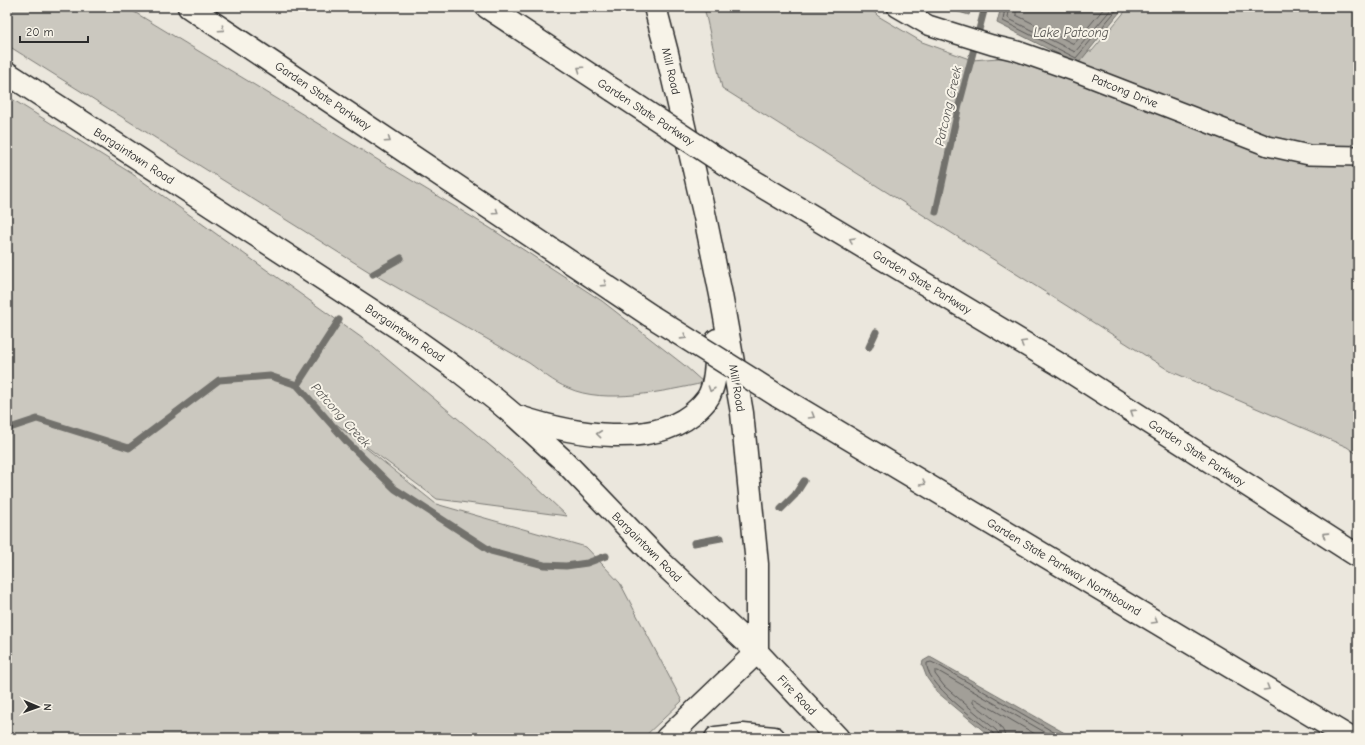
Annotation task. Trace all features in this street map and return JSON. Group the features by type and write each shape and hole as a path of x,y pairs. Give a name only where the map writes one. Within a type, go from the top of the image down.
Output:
{"main road":[{"name":"Garden State Parkway","path":"189,7 652,316 778,396"},
{"name":"Garden State Parkway","path":"487,7 725,164 1057,363 1358,556"},
{"name":"Mill Road","path":"655,7 703,209 721,295 744,429 757,564 757,652"},
{"name":"Bargaintown Road","path":"7,73 394,325 455,368 515,416 564,461 614,514 694,594 757,652"},
{"path":"515,416 562,428 594,433 625,435 642,434 667,428 686,420 702,406 711,391 714,381 721,295"},
{"name":"Garden State Parkway Northbound","path":"778,396 1350,738"},
{"path":"668,738 757,652"},
{"name":"Fire Road","path":"757,652 838,738"},
{"path":"716,738 743,735 774,738"}],"street":[{"name":"Patcong Drive","path":"897,7 928,25 963,37 1017,51 1074,71 1268,146 1309,155 1358,156"}],"shaded area":[{"path":"7,7 126,7 490,228 602,301 684,365 704,383 654,393 599,396 583,393 557,383 529,363 368,271 7,45"},
{"path":"704,7 869,7 878,16 922,42 972,60 1092,51 1127,9 1131,7 1358,7 1358,455 1347,447 1170,371 722,88"},
{"path":"7,96 131,173 362,338 513,465 567,516 437,499 336,424 436,504 586,547 620,583 682,701 643,738 7,738"}],"water":[{"path":"942,7 971,7 969,15"},
{"name":"Lake Patcong","path":"1001,7 1124,7 1078,64 997,23"},
{"path":"930,657 1063,732 1068,738 992,738 937,692 927,678 922,665 923,661"}],"waterway":[{"name":"Patcong Creek","path":"936,212 959,105 985,7"},
{"path":"373,274 401,258"},
{"path":"297,385 339,320"},
{"name":"Patcong Creek","path":"869,347 876,332"},
{"name":"Patcong Creek","path":"7,429 37,419 129,448 219,380 270,376 297,385 347,442 395,489 491,551 544,565 566,566 587,563 606,556"},
{"name":"Patcong Creek","path":"781,509 795,495 804,481"},
{"name":"Patcong Creek","path":"694,543 721,538"}]}
